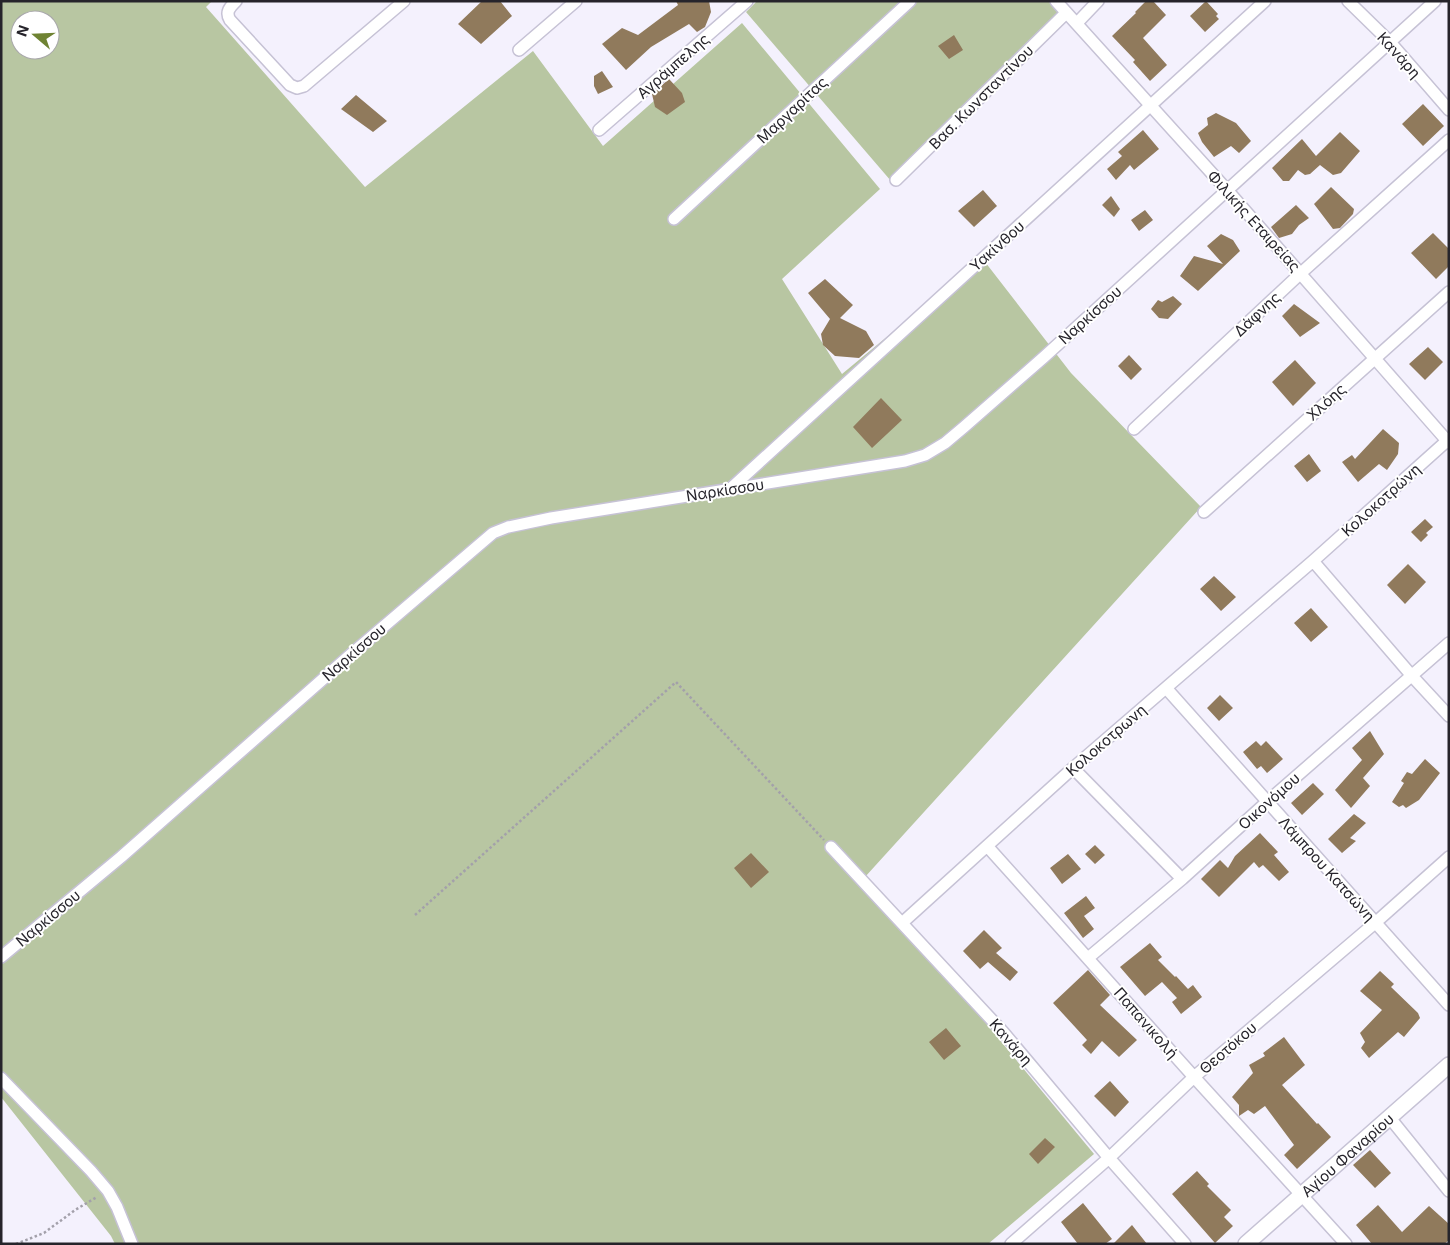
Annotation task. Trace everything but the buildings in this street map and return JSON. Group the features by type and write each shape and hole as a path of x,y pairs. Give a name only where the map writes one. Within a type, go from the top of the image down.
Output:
{"street":[{"path":"236,1 229,9 228,17 230,20 290,85 297,88 304,86 404,1"},
{"path":"519,50 576,1"},
{"name":"Μαργαρίτας","path":"674,220 910,1"},
{"name":"Φιλικής Εταιρείας","path":"1056,1 1227,190 1448,441"},
{"path":"1077,23 1098,1"},
{"name":"Υακίνθου","path":"729,490 1265,1"},
{"name":"Κανάρη","path":"1348,1 1390,42 1449,110"},
{"name":"Ναρκίσσου","path":"1,958 121,857 348,657 493,533 508,527 551,518 905,461 925,455 946,443 1044,357 1436,1"},
{"name":"Αγράμπελης","path":"599,130 745,2"},
{"name":"Βασ. Κωνσταντίνου","path":"896,180 1066,13"},
{"name":"Δάφνης","path":"1134,430 1300,273 1449,140"},
{"name":"Χλόης","path":"1204,512 1449,292"},
{"name":"Κολοκοτρώνη","path":"1313,561 1448,441"},
{"path":"1313,561 1449,716"},
{"name":"Κολοκοτρωνη","path":"902,923 1073,768 1313,561"},
{"name":"Οικονόμου","path":"1088,958 1182,879 1449,643"},
{"name":"Λάμπρου Κατσώνη","path":"1166,688 1449,1006"},
{"path":"1073,768 1182,879"},
{"name":"Παπανικολή","path":"987,846 1346,1244"},
{"name":"Κανάρη","path":"831,847 1003,1032 1109,1158 1185,1244"},
{"name":"Θεοτόκου","path":"1014,1243 1109,1158 1194,1077 1375,923 1449,857"},
{"name":"Αγίου Φαναρίου","path":"1246,1244 1449,1066"},
{"path":"1,1078 108,1191 117,1207 132,1244"},
{"path":"1390,1118 1449,1191"}],"path":[{"path":"415,915 676,682 831,847"},
{"path":"16,1244 44,1233 75,1210 108,1191"}],"green space":[{"path":"1,1 212,1 206,7 365,187 533,51 603,146 742,23 880,189 782,279 842,374 982,258 1071,373 1201,507 865,877 1094,1154 988,1244 115,1244 111,1236 1,1097"},
{"path":"757,1 1051,1 1060,13 891,181 746,12"}]}
